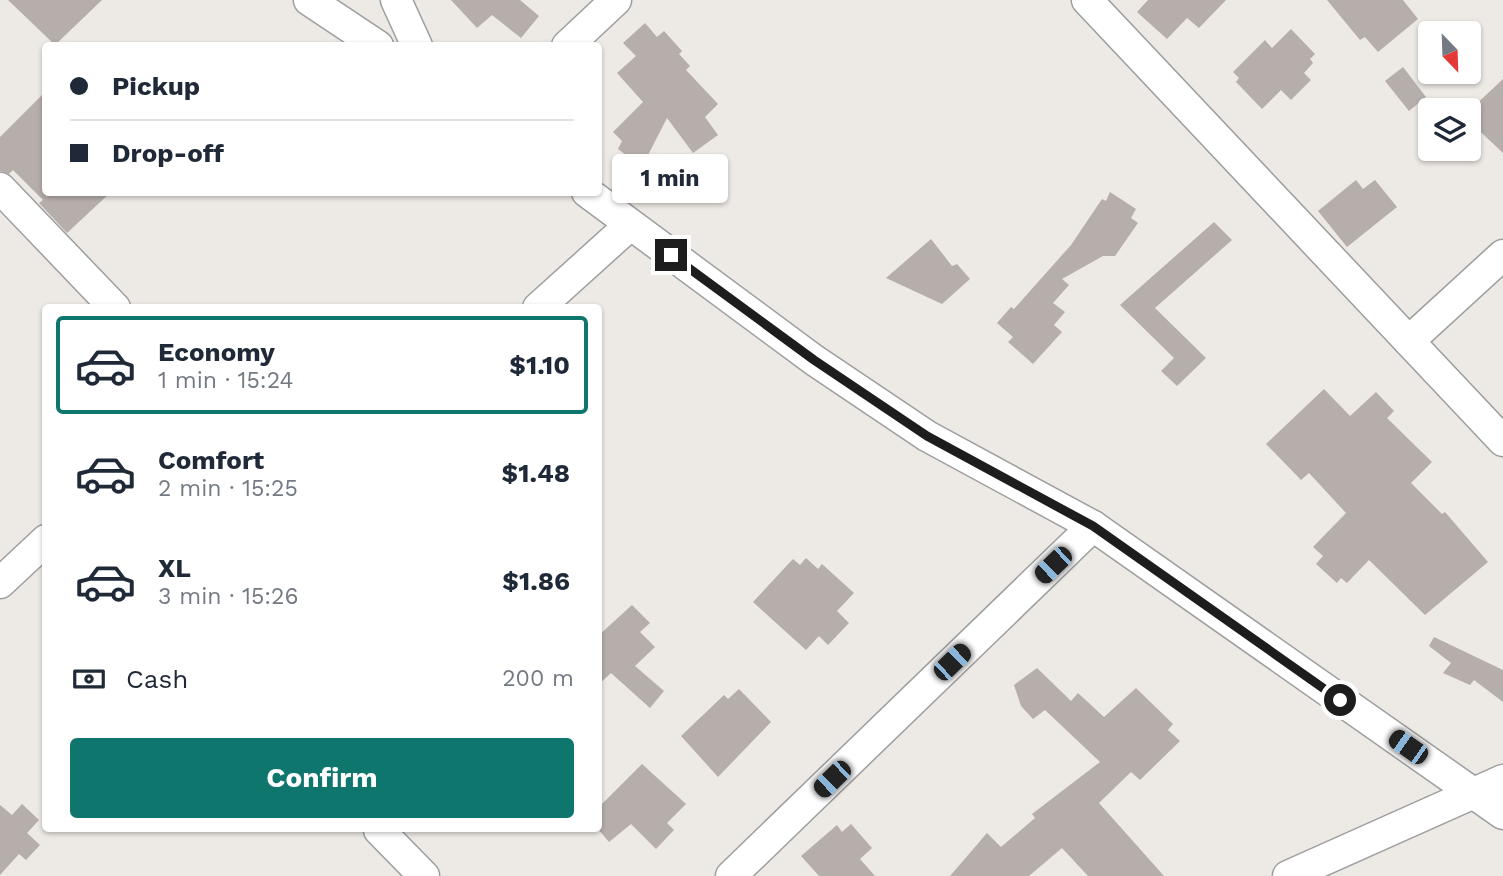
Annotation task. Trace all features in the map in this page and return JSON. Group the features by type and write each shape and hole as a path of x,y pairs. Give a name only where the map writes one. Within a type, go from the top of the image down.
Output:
{"street":[{"path":"309,0 372,42"},
{"path":"396,0 415,42"},
{"path":"571,42 616,0"},
{"path":"1087,0 1503,441"},
{"path":"0,188 111,304"},
{"path":"592,196 814,360 927,436 1093,526 1503,814"},
{"path":"542,304 630,225"},
{"path":"1409,341 1503,255"},
{"path":"731,876 1093,526"},
{"path":"0,583 42,544"},
{"path":"1288,876 1503,780"},
{"path":"381,832 424,876"}],"building":[{"path":"8,0 102,0 58,42 52,42"},
{"path":"451,0 520,0 539,16 521,38 492,15 477,28"},
{"path":"1148,0 1226,0 1199,28 1187,18 1167,39 1137,12"},
{"path":"1327,0 1403,0 1418,19 1378,52 1365,37 1360,40"},
{"path":"645,23 657,37 664,31 682,51 679,54 690,66 686,70 718,104 705,117 718,135 693,153 667,118 647,157 639,156 634,161 618,149 622,141 613,132 643,102 617,73 636,56 623,43"},
{"path":"1291,29 1315,54 1310,59 1313,63 1304,73 1311,80 1291,100 1281,90 1262,109 1236,82 1239,78 1233,72 1265,40 1272,48"},
{"path":"1403,67 1426,97 1418,98 1418,104 1409,111 1385,81"},
{"path":"1503,79 1503,153 1481,132 1481,100"},
{"path":"42,95 42,196 107,196 67,233 39,203 43,200 13,170 9,174 0,171 0,137"},
{"path":"1356,180 1363,189 1375,180 1397,207 1347,247 1318,211"},
{"path":"1110,192 1136,209 1131,218 1138,223 1115,256 1103,256 1062,279 1069,285 1053,303 1065,312 1054,325 1062,332 1033,364 1008,342 1013,337 997,323 1011,307 1014,309 1071,245 1102,199 1106,201"},
{"path":"1214,222 1232,240 1155,308 1206,358 1177,386 1161,371 1174,358 1120,305"},
{"path":"931,239 952,266 957,264 970,279 942,304 886,278"},
{"path":"1324,389 1350,416 1376,392 1394,411 1387,418 1432,462 1411,483 1442,514 1445,512 1488,562 1425,615 1369,560 1347,583 1341,578 1337,583 1316,564 1323,556 1313,547 1346,513 1309,473 1301,480 1266,444"},
{"path":"806,558 818,569 822,564 854,593 837,611 849,623 828,645 819,636 806,650 753,602 793,559 800,565"},
{"path":"632,605 650,623 640,632 655,647 635,666 664,691 650,708 611,673 602,681 602,632"},
{"path":"1434,637 1503,670 1503,702 1474,680 1470,685 1443,673 1451,663 1429,646"},
{"path":"1037,668 1071,701 1078,693 1104,717 1136,688 1173,724 1168,730 1180,741 1140,780 1131,772 1099,803 1164,876 1088,876 1062,848 1029,876 950,876 987,833 1001,847 1035,818 1032,814 1100,762 1045,710 1033,719 1021,706 1014,685"},
{"path":"739,689 771,722 718,777 681,736 724,695 728,699"},
{"path":"642,764 686,804 667,823 674,830 656,849 631,824 609,842 601,832 602,804"},
{"path":"22,804 39,820 27,833 40,845 26,860 19,854 0,875 0,805 12,815"},
{"path":"851,824 872,848 860,859 875,876 819,876 801,856 837,825 842,832"}],"route":[{"path":"671,255 814,360 927,436 1093,526 1340,700"}]}
